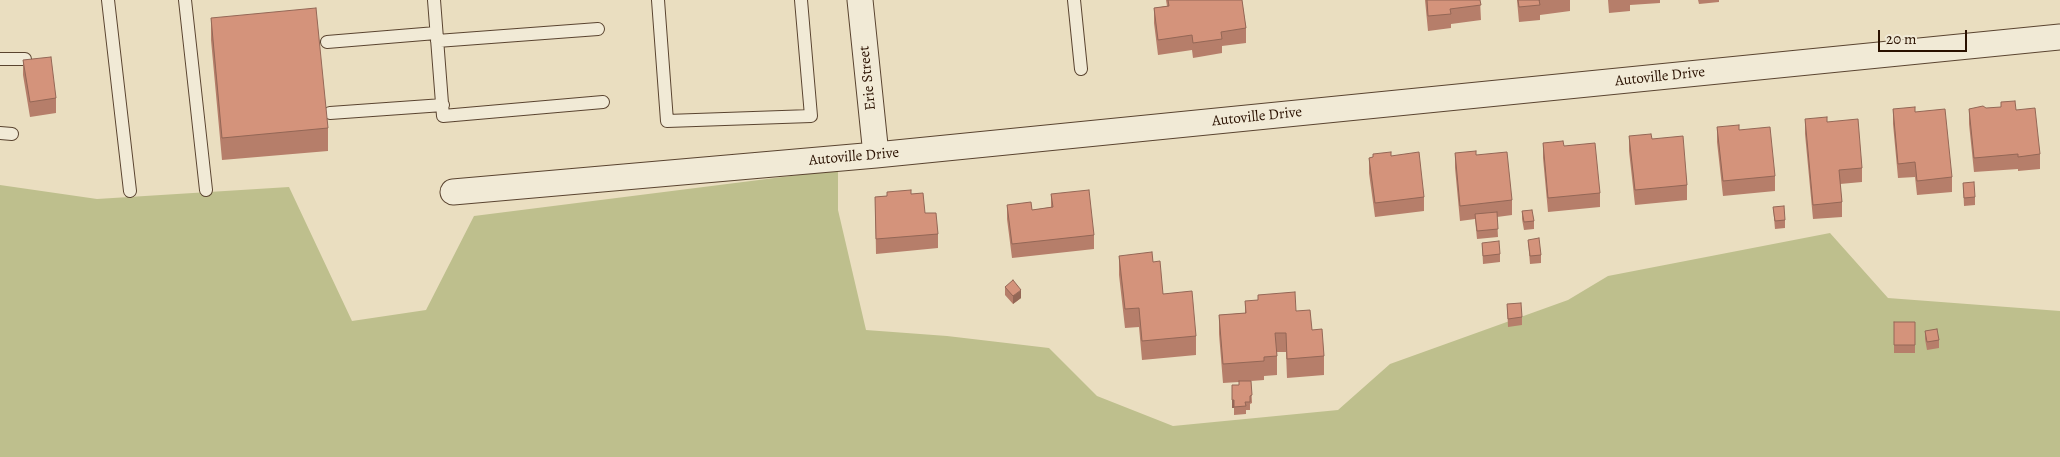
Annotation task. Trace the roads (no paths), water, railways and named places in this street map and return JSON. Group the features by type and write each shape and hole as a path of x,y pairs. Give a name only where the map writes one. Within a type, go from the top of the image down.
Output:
{"street":[{"name":"Erie Street","path":"860,0 876,156"},
{"name":"Autoville Drive","path":"453,192 876,156 2060,37"}],"lane":[{"path":"108,0 130,191"},
{"path":"185,0 206,190"},
{"path":"434,0 443,116 603,102"},
{"path":"658,0 667,121 811,116 802,0"},
{"path":"1074,0 1081,69"},
{"path":"327,42 598,29"},
{"path":"0,59 26,59"},
{"path":"330,113 443,105"}]}
